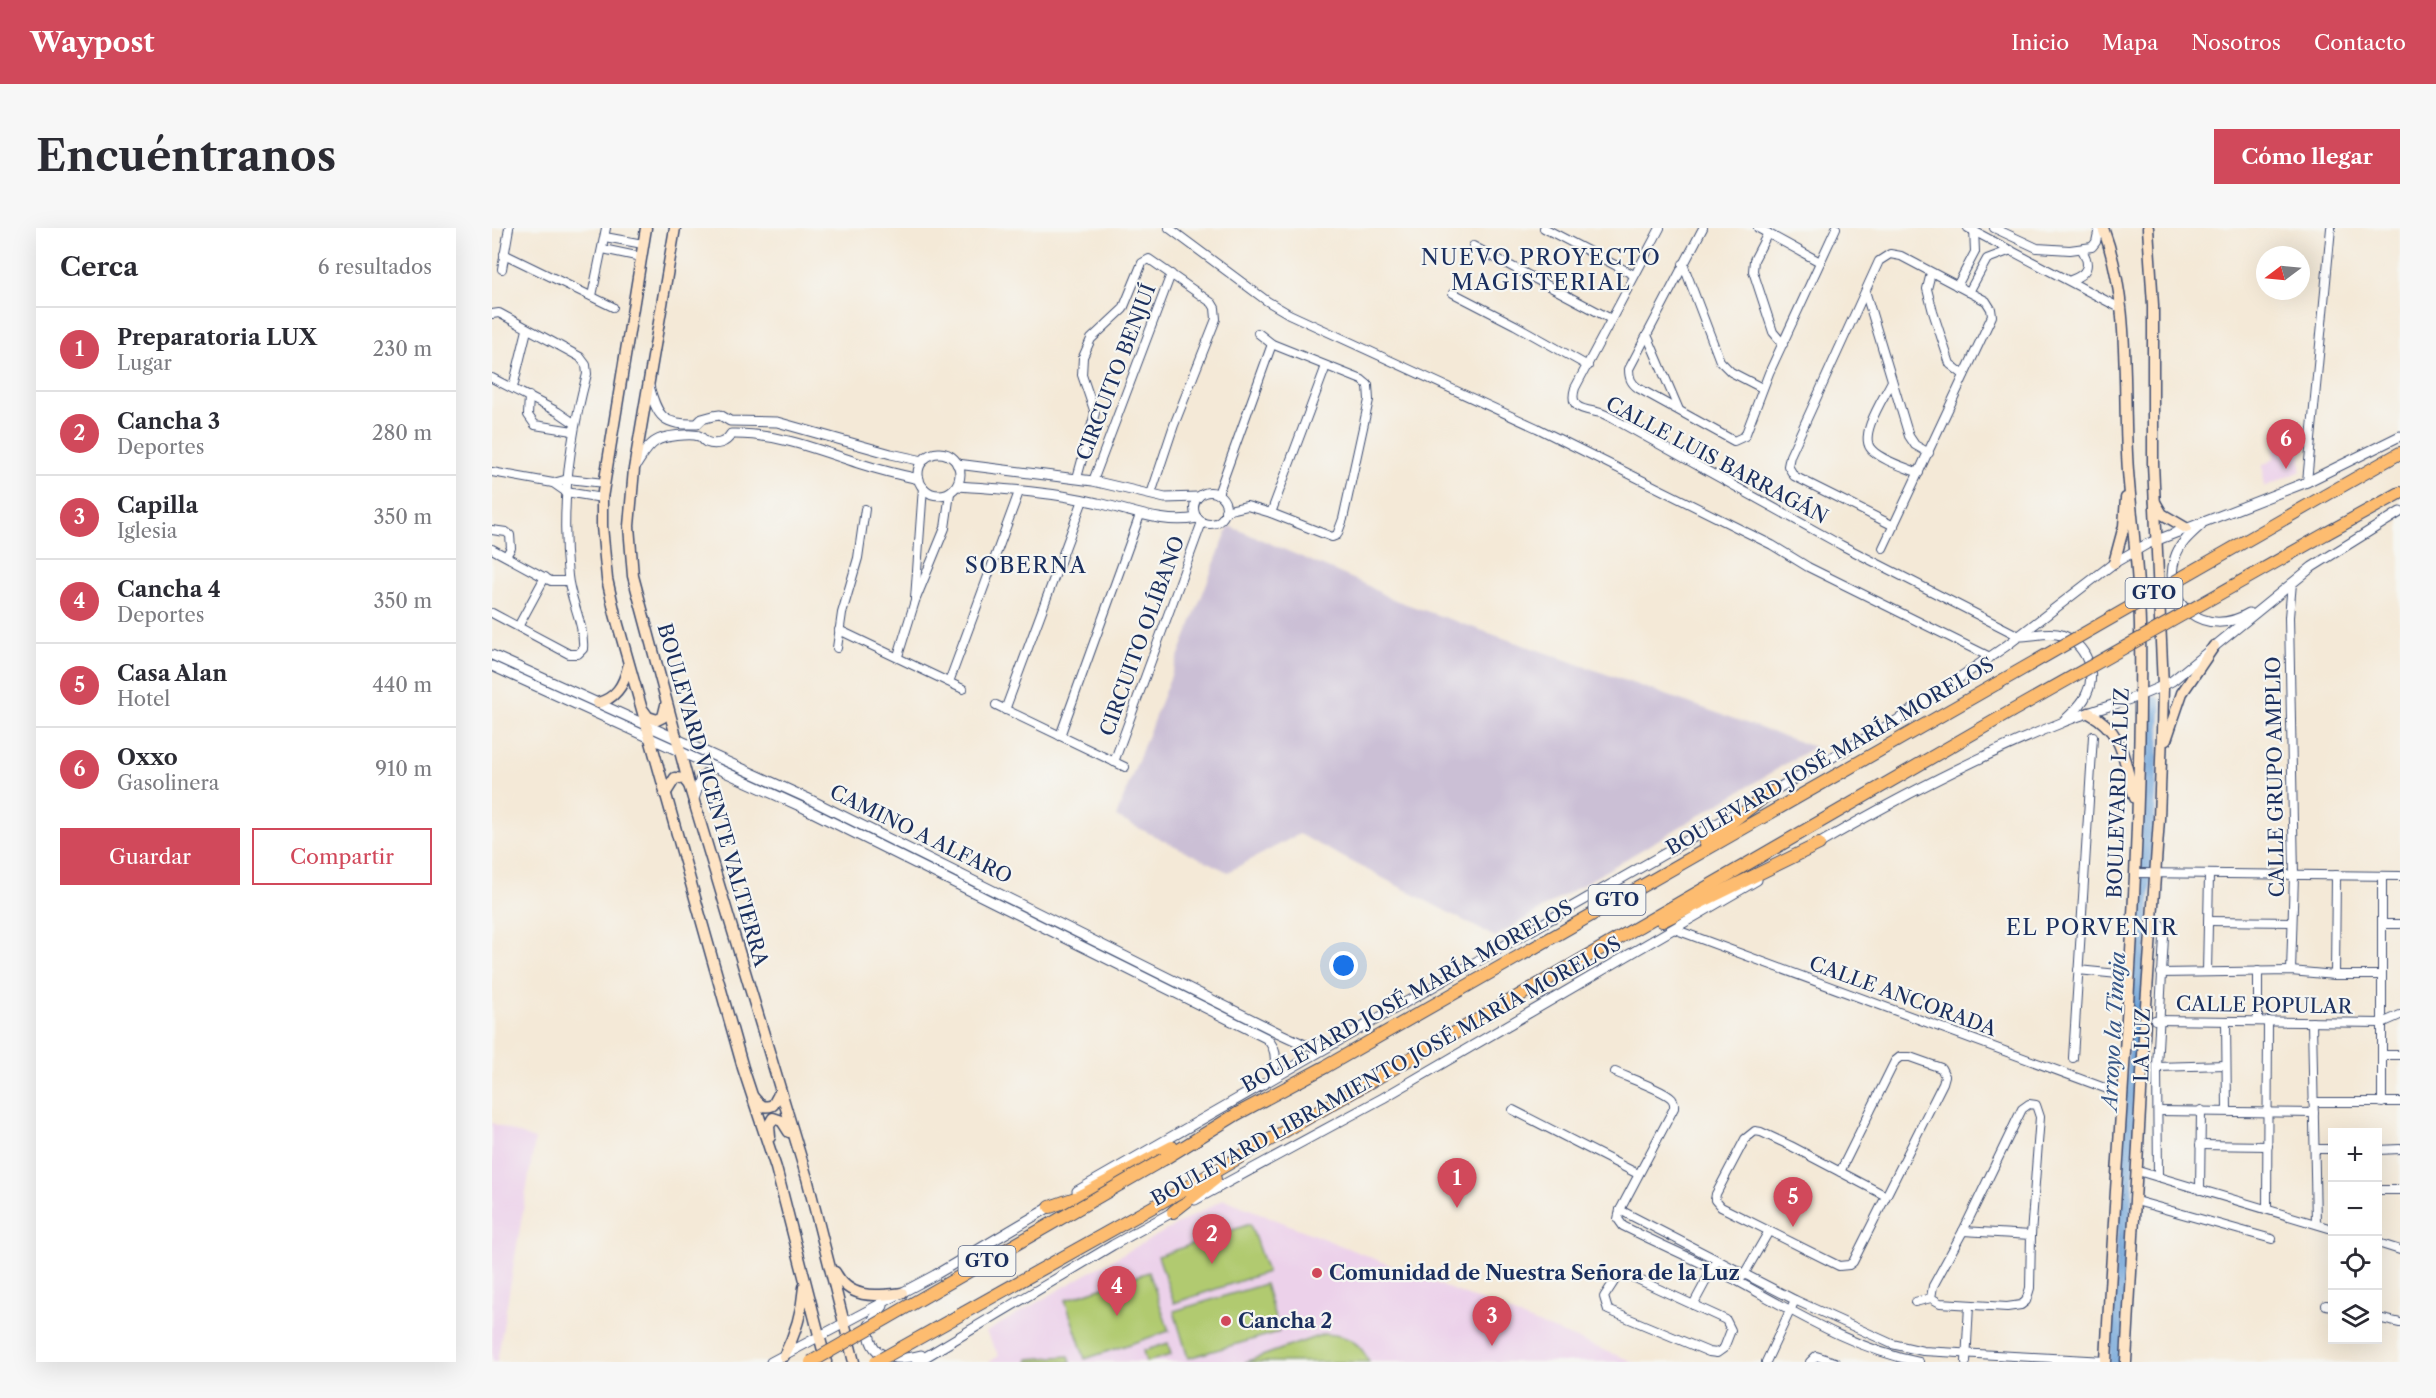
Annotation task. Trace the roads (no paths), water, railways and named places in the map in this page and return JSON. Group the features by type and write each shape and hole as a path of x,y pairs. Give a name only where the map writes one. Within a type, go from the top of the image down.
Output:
{"main road":[{"path":"646,228 602,498 607,579 665,794 753,1097 776,1168 826,1362"},
{"name":"BOULEVARD VICENTE VALTIERRA","path":"675,228 647,381 634,469 630,526 633,576 693,799 796,1143 854,1362"},
{"name":"BOULEVARD LA LUZ","path":"2101,228 2116,268 2122,309 2128,471 2137,550 2140,622 2139,874 2128,975 2106,1361"},
{"name":"BOULEVARD LA LUZ","path":"2126,1362 2153,874 2162,755 2163,686 2154,500 2153,305 2148,228"},
{"name":"BOULEVARD JOSÉ MARÍA MORELOS","path":"811,1362 1164,1159 1237,1114 1325,1067 2400,453"},
{"path":"2114,563 2124,526 2128,471"},
{"name":"GTO","path":"876,1362 1183,1190 2010,712 2400,493"},
{"path":"2154,500 2162,514 2186,528"},
{"path":"2162,755 2182,693 2214,646"},
{"path":"598,703 614,696 621,687 629,663"},
{"path":"640,705 648,717 657,720 663,717 666,703"},
{"path":"2089,713 2104,721 2113,730 2138,808"},
{"path":"665,794 675,778 684,779 689,785"},
{"path":"1660,875 1772,792"},
{"path":"1635,928 1664,920 1819,844"},
{"path":"753,1097 760,1105 767,1107 773,1105 780,1092"},
{"path":"1050,1207 1078,1197 1200,1131 1237,1114"},
{"path":"776,1168 769,1132 770,1121 777,1118 782,1121 796,1143"},
{"path":"1173,1212 1250,1151"},
{"path":"828,1259 837,1276 855,1293 876,1296 903,1293"},
{"path":"784,1356 795,1334 802,1310 804,1274"}],"street":[{"path":"502,268 509,228"},
{"path":"592,296 606,228"},
{"path":"1169,228 1267,301 1289,314 1548,433 1772,545 1808,567 1990,657"},
{"path":"1544,228 1634,275"},
{"path":"1702,228 1629,369 1630,380 1638,388 1734,441 1745,435 1762,388 1836,228"},
{"path":"1758,228 1820,262"},
{"path":"1994,228 2021,243 2037,248 2082,250 2091,247 2096,242 2101,228"},
{"path":"2307,482 2331,228"},
{"name":"CALLE LUIS BARRAGÁN","path":"1656,229 1573,394 1574,402 1579,408 1602,413 1851,551 2019,636"},
{"path":"1972,229 2122,309"},
{"path":"1956,286 1975,252 1972,229"},
{"path":"1768,233 1754,260 1753,271 1773,332 1783,344"},
{"path":"605,237 643,244"},
{"path":"1473,246 1611,319"},
{"path":"603,249 641,257"},
{"path":"1969,292 1987,259 2011,250"},
{"path":"2071,280 2084,275 2086,271 2088,261 2082,250"},
{"path":"1975,252 1987,259"},
{"path":"504,254 613,307"},
{"path":"1883,548 1992,316 1986,301 1901,256 1890,254 1879,261 1866,294 1790,456 1788,466 1794,476 1893,526"},
{"name":"CIRCUITO BENJUÍ","path":"1077,478 1095,413 1082,375 1083,357 1087,346 1101,328 1123,309 1143,261 1153,260 1212,303 1216,319 1174,425 1151,494"},
{"path":"1683,264 1720,362 1731,372 1762,388"},
{"path":"1931,273 1927,289 1933,312 1950,364 1964,375"},
{"name":"CIRCUITO BENJUÍ","path":"1098,482 1140,350 1171,274"},
{"path":"1453,293 1515,324 1588,366"},
{"path":"1866,294 1911,439 1918,448 1929,453"},
{"path":"492,314 499,313 580,357 586,365 587,374 573,427 566,492 565,543 568,581 583,644 580,653 569,654 492,612"},
{"path":"513,387 527,330"},
{"path":"731,434 794,441 921,483 936,495 953,489 1019,492 1083,500 1140,515 1216,523 1225,511 1247,506 1332,537 1339,533 1370,393 1368,385 1362,380 1272,344 1258,333"},
{"path":"1647,335 1678,410"},
{"path":"1218,494 1272,344"},
{"path":"1270,513 1326,366"},
{"path":"492,378 529,396 573,427"},
{"path":"647,381 654,404 663,418 678,424 697,424 702,419 713,416 720,416 730,421 786,424 923,461"},
{"path":"1892,381 1867,433 1868,445 1876,453 1919,473"},
{"path":"529,396 528,415 535,424 573,427"},
{"path":"634,469 649,446 657,440 674,436 699,436 713,444 725,441 731,434 730,421"},
{"path":"697,424 699,436"},
{"path":"771,1362 903,1293 1271,1078 1896,721 2019,636 2114,563 2157,538 2206,522 2307,482 2400,436"},
{"path":"898,657 915,602 945,528 953,489 960,471 948,455 941,453 928,456 918,472 921,483 915,602"},
{"path":"957,464 1077,478 1165,498 1198,497 1208,492 1218,494 1224,501 1225,511"},
{"path":"492,472 553,483 566,492 602,498"},
{"path":"553,483 568,479 604,483"},
{"path":"1098,482 1098,503"},
{"path":"949,682 1019,492"},
{"path":"1198,497 1194,507 1199,520"},
{"path":"1005,710 1083,500"},
{"path":"837,648 839,630 858,558 865,509"},
{"name":"BOULEVARD LIBRAMIENTO JOSÉ MARÍA MORELOS","path":"917,1362 1173,1212 1383,1098 1819,844 1950,773 2063,722 2163,686 2179,676 2292,584 2357,537 2400,512"},
{"path":"1060,736 1140,515"},
{"name":"CIRCUITO OLÍBANO","path":"1114,762 1199,520"},
{"path":"2206,522 2180,545 2175,558 2173,581 2179,599 2188,612 2211,623 2224,622 2244,616 2279,594"},
{"path":"492,530 506,532 510,535 511,548 506,556"},
{"path":"492,549 556,582 568,581"},
{"path":"519,626 545,577"},
{"name":"CALLE GRUPO AMPLIO","path":"2291,971 2294,875 2289,617 2292,584"},
{"path":"839,630 963,689"},
{"path":"2019,636 2056,634 2076,643 2088,659 2091,674 2087,694 2080,705 2063,722"},
{"name":"CAMINO A ALFARO","path":"492,655 807,798 1305,1045 1332,1043"},
{"name":"CAMINO A ALFARO","path":"492,666 804,808 1266,1038 1271,1042 1276,1058 1276,1068 1271,1078"},
{"path":"512,676 516,667"},
{"name":"CIRCUITO OLÍBANO","path":"996,705 1125,766"},
{"path":"2073,1058 2093,736"},
{"path":"693,799 701,778 715,767"},
{"path":"957,885 961,874"},
{"path":"2139,874 2400,876"},
{"path":"2207,972 2209,875"},
{"path":"2335,975 2336,875"},
{"path":"2382,876 2382,1102"},
{"name":"LA LUZ","path":"2152,918 2161,925 2163,931 2157,1067 2158,1177"},
{"path":"2209,921 2292,922"},
{"path":"2382,924 2400,924"},
{"name":"CALLE ANCORADA","path":"1674,929 2121,1094"},
{"path":"1086,949 1090,938"},
{"path":"2078,969 2128,975"},
{"path":"2258,971 2258,1021"},
{"path":"2161,973 2291,971 2335,975 2382,975"},
{"path":"2382,1023 2400,1015"},
{"name":"CALLE POPULAR","path":"2145,1020 2382,1023"},
{"path":"2226,1021 2227,1110"},
{"path":"2267,1208 2268,1021"},
{"path":"2312,1022 2316,1223"},
{"path":"2382,1055 2400,1055"},
{"path":"1840,1172 1895,1061 1900,1057 1910,1057 1941,1068 1945,1076 1943,1083 1853,1262 1844,1267 1721,1207 1715,1200 1716,1194 1749,1135 1755,1131 1886,1196"},
{"path":"2157,1067 2226,1065"},
{"path":"1615,1072 1668,1096 1674,1104 1674,1108 1620,1210 1618,1219 1623,1226 1872,1349 1920,1362 1923,1351"},
{"path":"2313,1102 2400,1102"},
{"path":"1915,1302 1931,1298 1940,1303 2007,1307 2021,1305 2026,1300 2030,1288 2031,1235 2040,1117 2038,1108 2033,1104 2022,1109 1963,1231 1933,1286 1931,1298"},
{"path":"1513,1110 1638,1174"},
{"path":"2200,1190 2201,1110"},
{"path":"2158,1111 2227,1110 2314,1113"},
{"path":"2200,1145 2268,1146"},
{"path":"2315,1149 2328,1149"},
{"path":"2382,1149 2400,1149"},
{"path":"2138,1171 2328,1228"},
{"path":"2382,1190 2400,1190"},
{"path":"2136,1201 2272,1239"},
{"path":"1620,1210 1795,1300 1878,1339 1923,1351 2106,1361"},
{"path":"1739,1283 1769,1230"},
{"path":"1963,1231 2031,1235"},
{"path":"2382,1245 2400,1250"},
{"path":"1693,1305 1717,1260"},
{"path":"1622,1275 1693,1305 1730,1323 1731,1330 1721,1351 1708,1352 1614,1314 1608,1310 1604,1297 1617,1277 1622,1275"},
{"path":"1766,1362 1795,1300"},
{"path":"886,1302 871,1319 869,1325 871,1340 881,1355 891,1360 903,1360 933,1351"},
{"path":"1966,1362 1969,1305"},
{"path":"2382,1319 2400,1323"},
{"path":"1810,1362 1816,1356 1835,1362"}],"waterway":[{"name":"Arroyo la Tinaja","path":"2116,1362 2155,703"}],"place":[{"name":"Oxxo","path":"2286,469"},
{"name":"Preparatoria LUX","path":"1457,1208"},
{"name":"Casa Alan","path":"1793,1227"},
{"name":"Cancha 3","path":"1212,1264"},
{"name":"Comunidad de Nuestra Señora de la Luz","path":"1317,1273"},
{"name":"Cancha 4","path":"1117,1316"},
{"name":"Cancha 2","path":"1226,1321"},
{"name":"Capilla","path":"1492,1346"}],"district":[{"name":"NUEVO PROYECTO MAGISTERIAL","path":"1541,270"},
{"name":"SOBERNA","path":"1026,565"},
{"name":"EL PORVENIR","path":"2092,927"}]}
